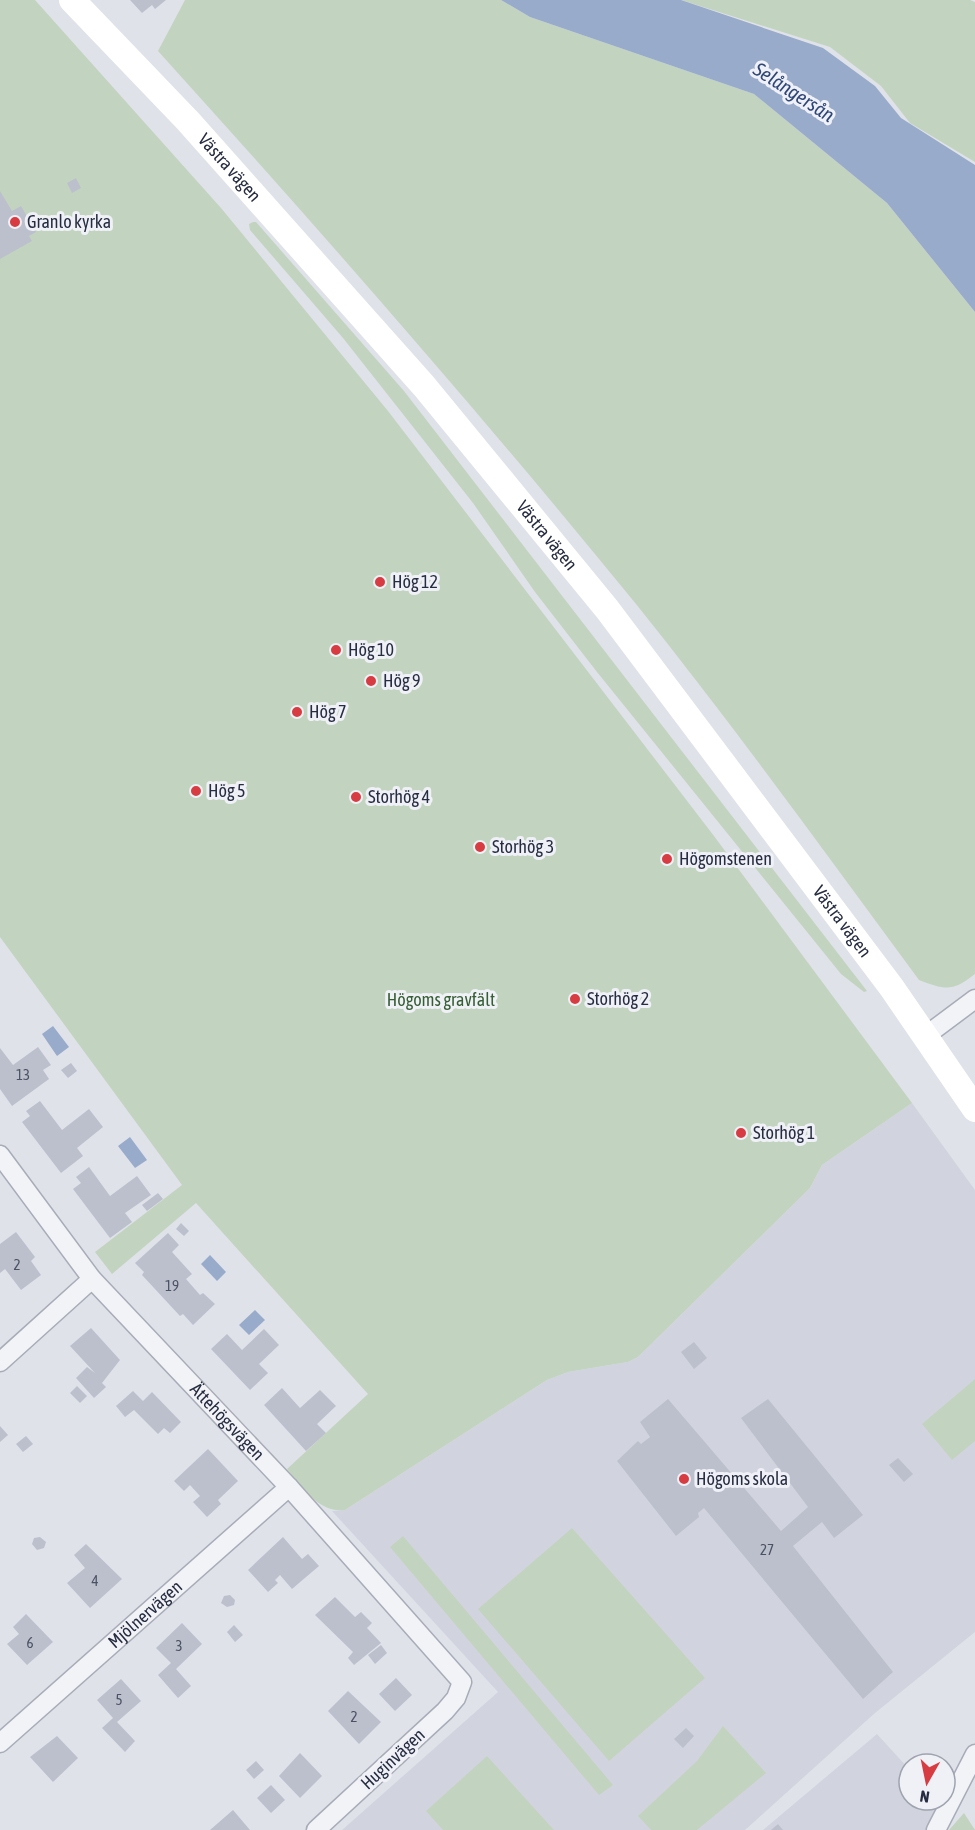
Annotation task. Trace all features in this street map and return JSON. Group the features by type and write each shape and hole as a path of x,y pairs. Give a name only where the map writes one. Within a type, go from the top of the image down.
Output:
{"street":[{"name":"Västra vägen","path":"72,0 188,121 424,386 607,609 892,988 975,1109"},
{"path":"924,1037 975,999"},
{"name":"Ättehögsvägen","path":"0,1155 92,1279 289,1487 462,1682"},
{"path":"0,1362 92,1279"},
{"name":"Mjölnervägen","path":"0,1743 289,1487"},
{"name":"Huginvägen","path":"316,1830 446,1711 456,1698 462,1682"},
{"path":"936,1830 975,1754"}],"shaded area":[{"name":"Högoms skola","path":"912,1103 975,1190 975,1632 875,1713 745,1830 342,1830 498,1692 332,1511 345,1510 547,1380 568,1372 628,1362 638,1357 810,1188 822,1165"},
{"path":"877,1734 897,1756 897,1812 934,1812 926,1830 763,1830"}],"green space":[{"name":"Högoms gravfält","path":"0,0 35,0 221,208 388,411 714,836 912,1103 822,1165 810,1188 638,1357 628,1362 568,1372 547,1380 345,1510 327,1508 319,1503 287,1469 368,1394 196,1203 112,1274 95,1252 182,1185 0,937"},
{"path":"185,0 501,0 530,17 754,94 887,203 975,312 975,974 960,984 948,988 919,980 744,743 636,604 400,324 158,51"},
{"path":"681,0 970,0 975,2 975,162 910,123 881,86 830,47"},
{"path":"256,222 404,391 867,991 864,992 841,974 597,672 535,592 473,503 343,338 250,230 249,224"},
{"path":"975,1379 975,1441 952,1460 922,1424"},
{"path":"572,1528 705,1678 609,1761 478,1609"},
{"path":"403,1536 613,1785 599,1795 390,1547"},
{"path":"723,1726 766,1773 697,1830 651,1830 638,1816 697,1761"},
{"path":"487,1756 554,1830 443,1830 426,1811"},
{"path":"964,1813 975,1830 949,1830"}],"water":[{"name":"Selångersån","path":"501,0 681,0 823,48 875,86 901,118 975,165 975,312 887,203 754,94 530,17"},
{"path":"53,1026 69,1047 57,1056 42,1034"},
{"path":"130,1137 147,1160 135,1168 118,1146"},
{"path":"210,1255 226,1272 217,1281 201,1264"},
{"path":"255,1310 265,1320 249,1335 239,1325"}],"building":[{"path":"130,0 166,0 155,9 152,5 142,13"},
{"path":"76,178 81,188 72,193 67,183"},
{"name":"Granlo kyrka","path":"0,191 12,211 21,206 36,232 29,236 32,241 0,259"},
{"path":"38,1047 51,1065 43,1070 49,1079 12,1106 0,1089 0,1048 13,1065"},
{"path":"71,1063 77,1071 68,1078 61,1070"},
{"path":"40,1101 62,1130 89,1109 103,1127 77,1148 83,1156 61,1173 22,1122 30,1116 26,1111"},
{"path":"89,1167 110,1196 137,1176 151,1195 125,1213 132,1222 110,1238 73,1189 81,1183 76,1177"},
{"path":"158,1193 163,1199 147,1211 142,1205"},
{"path":"181,1223 189,1231 184,1236 176,1229"},
{"path":"16,1232 35,1257 31,1261 41,1275 21,1290 5,1269 0,1273 0,1244"},
{"path":"168,1233 179,1245 172,1252 192,1274 186,1279 200,1295 203,1293 215,1304 193,1325 183,1314 180,1316 142,1275 144,1272 135,1263"},
{"path":"91,1328 120,1360 102,1383 106,1387 94,1398 76,1378 87,1367 95,1373 70,1346"},
{"path":"264,1329 279,1345 259,1364 268,1373 250,1390 211,1349 227,1334 242,1350"},
{"path":"694,1342 707,1358 694,1369 681,1352"},
{"path":"77,1386 87,1396 80,1403 70,1393"},
{"path":"282,1388 300,1408 320,1390 336,1406 317,1424 326,1433 306,1451 264,1405"},
{"path":"133,1391 143,1401 152,1392 181,1422 170,1433 164,1428 158,1434 134,1410 125,1417 116,1406"},
{"path":"668,1399 781,1531 808,1507 741,1418 768,1399 863,1515 834,1538 822,1522 793,1546 893,1672 863,1699 704,1508 698,1513 699,1517 676,1536 617,1461 638,1441 641,1444 650,1437 640,1422"},
{"path":"0,1426 8,1435 0,1442"},
{"path":"26,1436 33,1444 23,1452 16,1444"},
{"path":"208,1449 238,1481 218,1500 221,1504 207,1517 193,1502 200,1496 190,1485 184,1491 174,1481"},
{"path":"898,1458 913,1474 904,1482 889,1465"},
{"path":"40,1537 46,1542 44,1548 37,1550 32,1544 34,1538"},
{"path":"283,1537 302,1559 308,1554 319,1566 292,1589 280,1575 275,1580 278,1583 268,1592 248,1570"},
{"path":"86,1544 122,1579 90,1608 67,1583 85,1568 74,1555"},
{"path":"230,1595 235,1600 234,1605 227,1607 221,1603 224,1596"},
{"path":"335,1597 355,1617 361,1612 372,1623 367,1628 381,1643 354,1665 348,1658 353,1652 315,1615"},
{"path":"26,1614 53,1642 27,1665 7,1644 19,1634 13,1627"},
{"path":"182,1623 202,1644 176,1669 191,1686 178,1698 158,1675 171,1663 156,1648"},
{"path":"234,1625 243,1635 235,1642 227,1632"},
{"path":"381,1645 387,1653 375,1664 368,1655"},
{"path":"396,1678 412,1695 395,1711 379,1694"},
{"path":"121,1679 141,1701 117,1722 135,1741 125,1752 102,1728 113,1718 97,1700"},
{"path":"348,1691 381,1722 359,1744 328,1711"},
{"path":"686,1728 694,1736 683,1748 674,1739"},
{"path":"57,1736 78,1758 53,1782 30,1757"},
{"path":"300,1753 322,1776 300,1798 279,1776"},
{"path":"256,1761 264,1770 254,1779 246,1770"},
{"path":"271,1785 285,1800 271,1813 257,1798"},
{"path":"233,1810 250,1830 210,1830"},
{"path":"778,1824 783,1830 771,1830"}],"place":[{"name":"Granlo kyrka","path":"15,222"},
{"name":"Hög 12","path":"380,582"},
{"name":"Hög 10","path":"336,650"},
{"name":"Hög 9","path":"371,681"},
{"name":"Hög 7","path":"297,712"},
{"name":"Hög 5","path":"196,791"},
{"name":"Storhög 4","path":"356,797"},
{"name":"Storhög 3","path":"480,847"},
{"name":"Högomstenen","path":"667,859"},
{"name":"Storhög 2","path":"575,999"},
{"name":"Storhög 1","path":"741,1133"},
{"name":"Högoms skola","path":"684,1479"}]}
